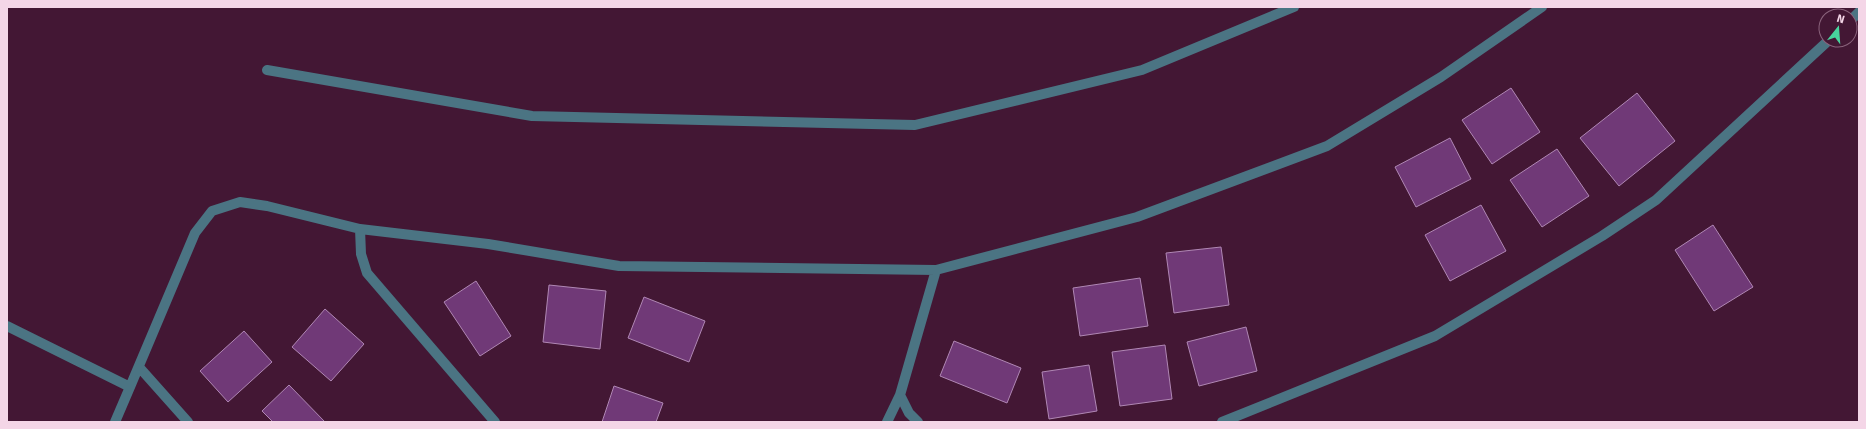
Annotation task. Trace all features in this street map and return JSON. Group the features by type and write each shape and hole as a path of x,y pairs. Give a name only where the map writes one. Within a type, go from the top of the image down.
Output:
{"street":[{"path":"267,70 532,116 915,125 1142,70 1294,7"},
{"path":"115,422 195,233 212,211 240,202 267,206 360,229 488,244 619,266 936,270 1137,217 1327,146 1442,77 1542,7"},
{"path":"1222,422 1435,336 1602,236 1656,200 1820,48"},
{"path":"360,229 361,254 367,273 495,422"},
{"path":"887,422 900,394 936,270"},
{"path":"7,326 130,388"},
{"path":"139,367 188,422"},
{"path":"900,394 908,413 918,422"}],"building":[{"path":"1511,88 1540,132 1492,164 1462,120"},
{"path":"1637,93 1675,141 1619,186 1580,138"},
{"path":"1450,138 1471,179 1416,207 1395,167"},
{"path":"1557,149 1589,196 1542,227 1510,180"},
{"path":"1481,205 1506,251 1450,281 1425,235"},
{"path":"1713,225 1753,287 1714,311 1675,250"},
{"path":"1221,247 1229,305 1174,313 1166,253"},
{"path":"1140,278 1148,326 1080,336 1073,288"},
{"path":"476,281 511,336 480,356 444,302"},
{"path":"549,285 606,291 600,349 543,342"},
{"path":"644,297 705,321 689,362 628,338"},
{"path":"325,309 364,344 331,381 292,347"},
{"path":"1246,327 1257,371 1199,386 1187,342"},
{"path":"244,331 272,362 228,402 200,371"},
{"path":"954,341 1021,368 1007,403 940,376"},
{"path":"1165,345 1172,399 1120,406 1112,352"},
{"path":"1089,365 1097,411 1049,419 1042,372"},
{"path":"289,385 325,422 273,422 262,411"},
{"path":"614,386 663,403 656,422 602,422"}]}
